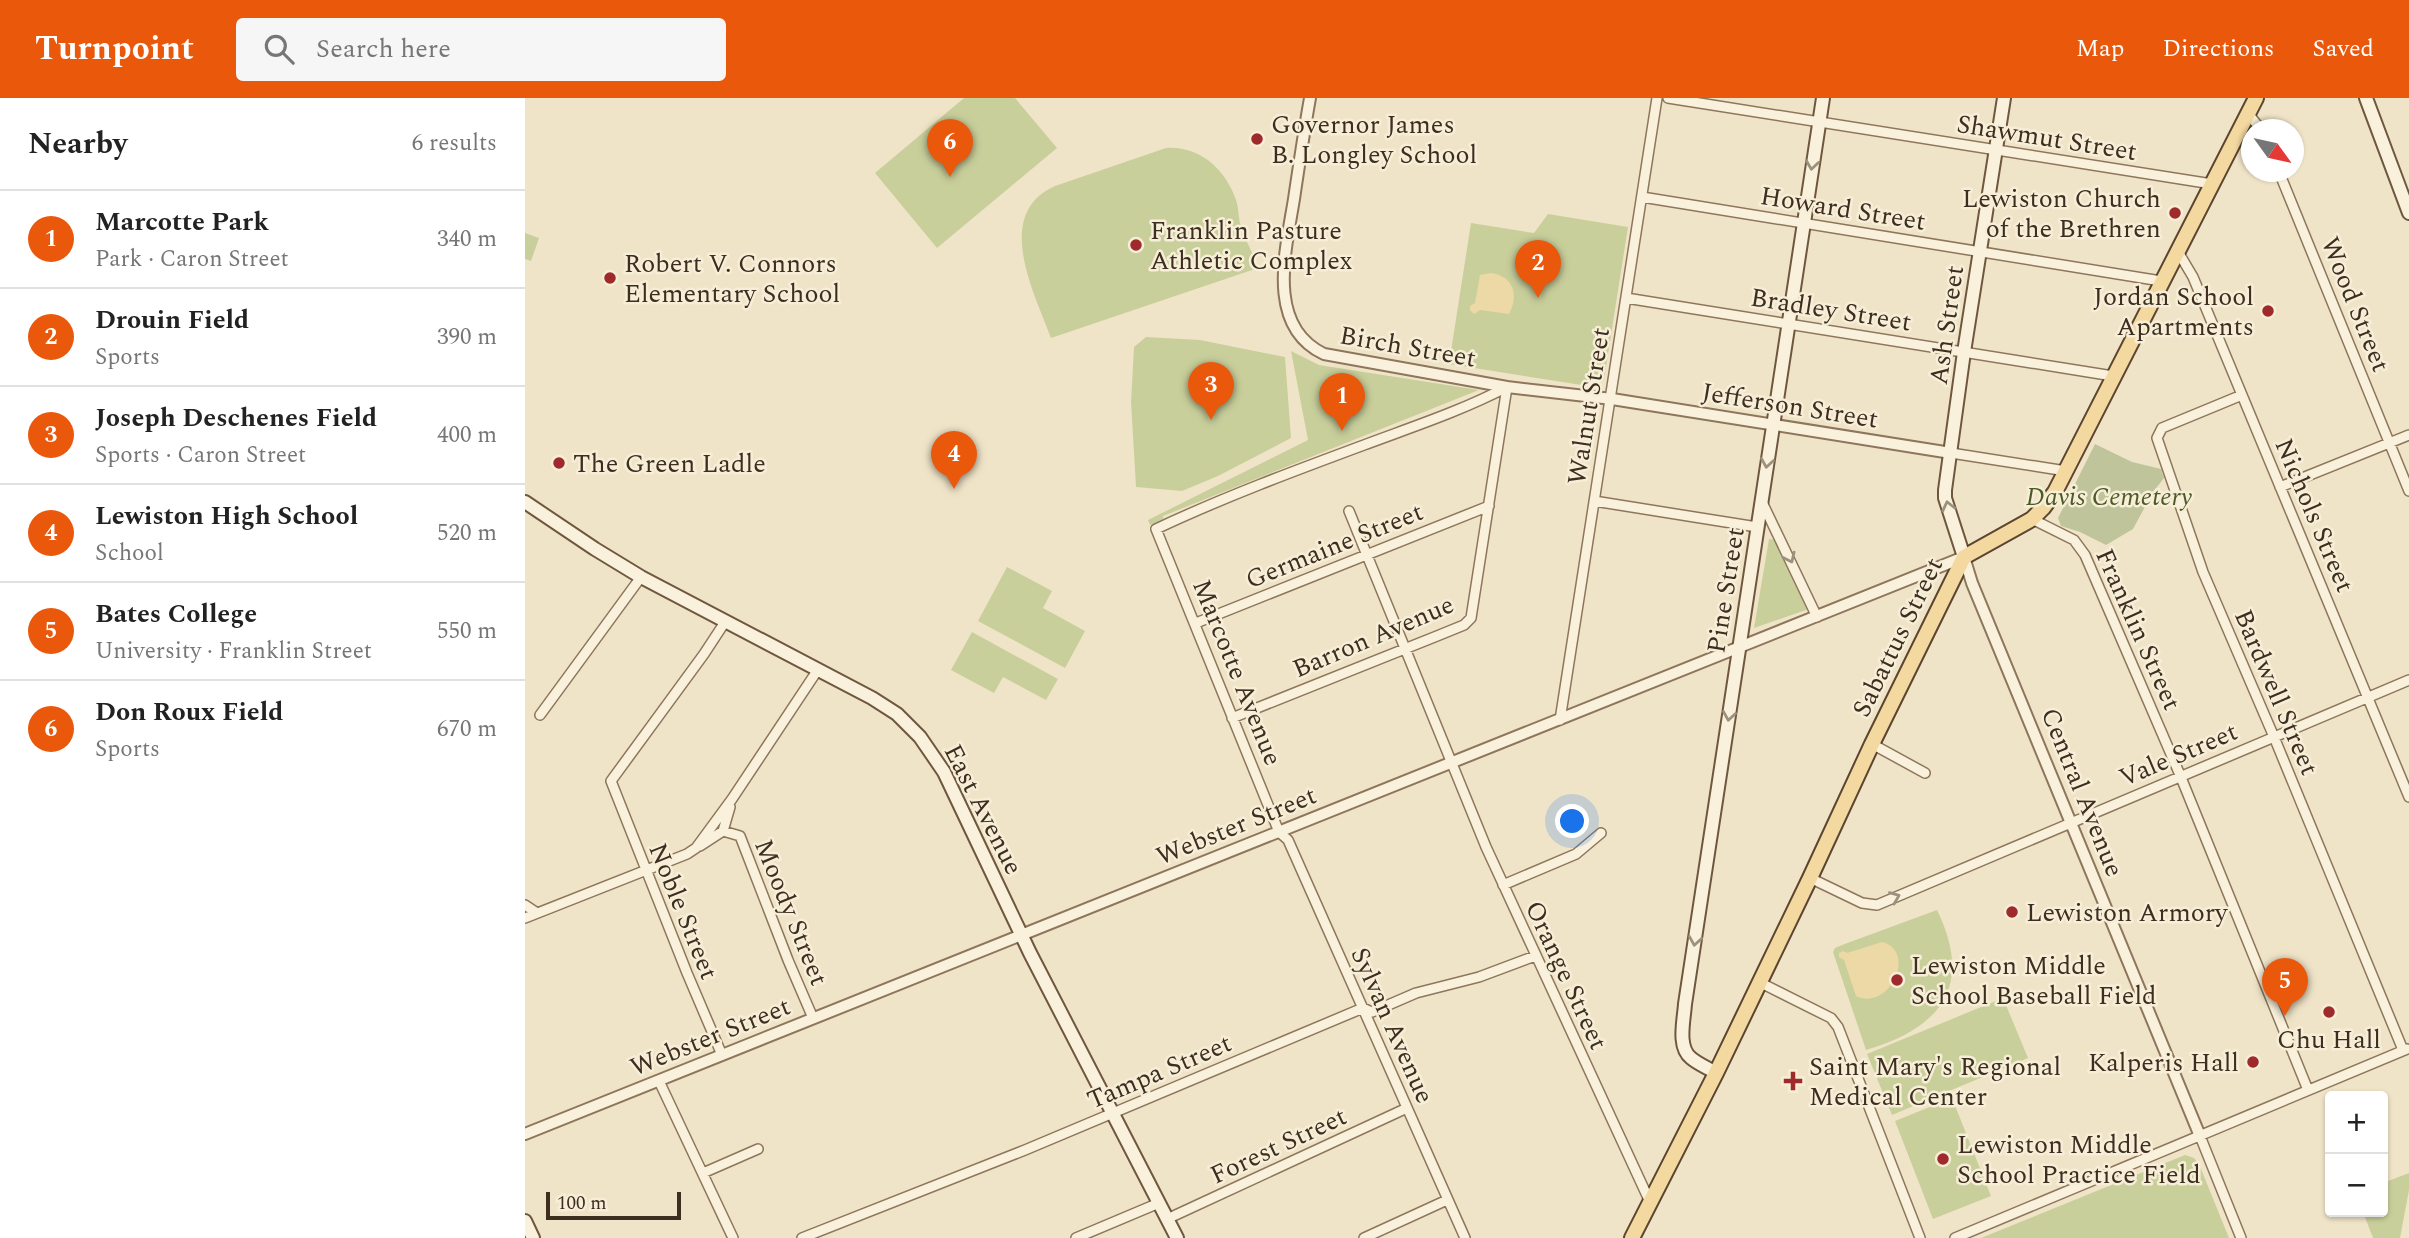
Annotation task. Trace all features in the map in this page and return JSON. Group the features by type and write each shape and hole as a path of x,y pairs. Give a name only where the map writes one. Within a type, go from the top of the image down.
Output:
{"main road":[{"name":"Pine Street","path":"1716,1073 1690,1058 1685,1050 1685,1004 1823,98"},
{"name":"Ash Street","path":"1964,557 1945,498 1964,352 2004,98"},
{"name":"Sabattus Street","path":"1632,1238 1716,1073 1871,744 1964,557 2032,519 2049,500 2256,98"},
{"path":"2366,98 2409,213"},
{"name":"East Avenue","path":"525,502 641,577 872,698 897,714 925,743 957,798 1021,935 1177,1238"},
{"path":"525,1221 533,1238"}],"street":[{"name":"Birch Street","path":"1310,98 1282,275 1288,311 1299,334 1306,343 1324,354 1507,387"},
{"name":"Walnut Street","path":"1560,720 1657,98"},
{"name":"Shawmut Street","path":"1668,98 2212,184"},
{"path":"2246,115 2252,119"},
{"name":"Wood Street","path":"2283,182 2409,491"},
{"name":"Howard Street","path":"1642,197 2161,281"},
{"name":"Nichols Street","path":"2177,250 2193,277 2409,797"},
{"name":"Bradley Street","path":"1626,299 2113,376"},
{"name":"Jefferson Street","path":"1507,387 1612,399 2066,471"},
{"name":"Barron Avenue","path":"1232,718 1464,625 1471,618 1507,387"},
{"name":"Marcotte Avenue","path":"1279,832 1156,528 1270,480 1488,397 1507,387"},
{"name":"Bardwell Street","path":"2242,395 2161,428 2157,438 2203,572 2406,1049"},
{"path":"2280,487 2409,435"},
{"path":"1594,501 1757,527"},
{"path":"1761,501 1817,617"},
{"name":"Germaine Street","path":"1195,623 1489,506"},
{"name":"Orange Street","path":"1349,511 1503,885 1650,1202"},
{"name":"Franklin Street","path":"2032,519 2074,540 2081,548 2180,775 2308,1090"},
{"name":"Webster Street","path":"525,1134 1964,557"},
{"name":"Central Avenue","path":"1964,557 1972,583 2241,1238"},
{"path":"540,715 641,577"},
{"name":"Noble Street","path":"722,1055 611,780 725,622"},
{"path":"696,848 732,800 817,671"},
{"name":"Vale Street","path":"1810,878 1862,903 1877,905 2409,680"},
{"path":"1871,744 1925,773"},
{"path":"525,918 696,848 723,831 732,800"},
{"name":"Moody Street","path":"723,831 740,836 813,1018"},
{"name":"Sylvan Avenue","path":"1279,832 1288,840 1465,1238"},
{"path":"1503,885 1576,854 1601,833"},
{"path":"525,905 537,913"},
{"name":"Tampa Street","path":"802,1238 1113,1113 1363,1008 1372,1012 1416,993 1479,977 1535,956"},
{"path":"1759,982 1831,1018 1838,1027 1920,1238"},
{"path":"1955,1238 2406,1049"},
{"path":"659,1081 733,1238"},
{"name":"Forest Street","path":"1167,1219 1407,1108"},
{"path":"703,1174 758,1149"},
{"path":"1364,1238 1447,1200"},
{"path":"1076,1238 1159,1203"}],"green space":[{"path":"964,98 1015,98 1057,148 937,248 875,173"},
{"name":"Franklin Pasture Athletic Complex","path":"1166,148 1178,148 1200,155 1225,178 1236,200 1241,227 1258,268 1051,338 1023,256 1022,235 1026,215 1036,199 1055,186"},
{"path":"1548,214 1628,227 1604,380 1594,387 1449,364 1471,223 1534,233"},
{"path":"525,233 539,238 531,261 525,259"},
{"path":"1146,337 1200,340 1285,357 1291,438 1218,476 1182,491 1136,487 1131,402 1134,347"},
{"path":"1291,351 1319,365 1479,390 1163,516 1163,519 1150,525 1148,520 1308,440"},
{"name":"Davis Cemetery","path":"2095,444 2132,462 2161,469 2164,478 2153,492 2133,529 2106,545 2061,526 2058,518"},
{"path":"1769,539 1776,540 1809,609 1754,628"},
{"path":"1007,567 1052,591 1043,608 1085,631 1065,668 978,621"},
{"path":"972,632 1058,679 1046,700 1003,677 994,693 951,670"},
{"name":"Lewiston Middle School Baseball Field","path":"1937,910 1948,937 1952,961 1951,982 1944,1000 1931,1016 1914,1030 1866,1050 1833,952 1835,948"},
{"path":"2003,998 2028,1058 1892,1115 1867,1054"},
{"name":"Lewiston Middle School Practice Field","path":"1952,1098 1991,1196 1933,1219 1895,1121"},
{"path":"2185,1155 2194,1158 2199,1164 2229,1238 1981,1238"},
{"path":"2409,1173 2409,1190 2400,1238 2373,1238 2365,1217 2388,1217 2388,1181"}],"sand":[{"path":"1491,273 1505,278 1512,288 1514,300 1509,314 1480,310 1474,314 1470,310 1470,306 1475,303 1480,275"},
{"path":"1882,942 1893,948 1898,956 1895,978 1879,996 1868,999 1856,996 1839,953"}],"place":[{"name":"Governor James B. Longley School","path":"1257,139"},
{"name":"Don Roux Field","path":"950,177"},
{"name":"Lewiston Church of the Brethren","path":"2175,213"},
{"name":"Franklin Pasture Athletic Complex","path":"1136,245"},
{"name":"Robert V. Connors Elementary School","path":"610,278"},
{"name":"Drouin Field","path":"1538,298"},
{"name":"Jordan School Apartments","path":"2268,311"},
{"name":"Joseph Deschenes Field","path":"1211,420"},
{"name":"Marcotte Park","path":"1342,431"},
{"name":"The Green Ladle","path":"559,463"},
{"name":"Lewiston High School","path":"954,489"},
{"name":"Lewiston Armory","path":"2012,912"},
{"name":"Lewiston Middle School Baseball Field","path":"1897,980"},
{"name":"Chu Hall","path":"2329,1012"},
{"name":"Bates College","path":"2285,1016"},
{"name":"Kalperis Hall","path":"2253,1062"},
{"name":"Saint Mary's Regional Medical Center","path":"1793,1081"},
{"name":"Lewiston Middle School Practice Field","path":"1943,1159"}]}
